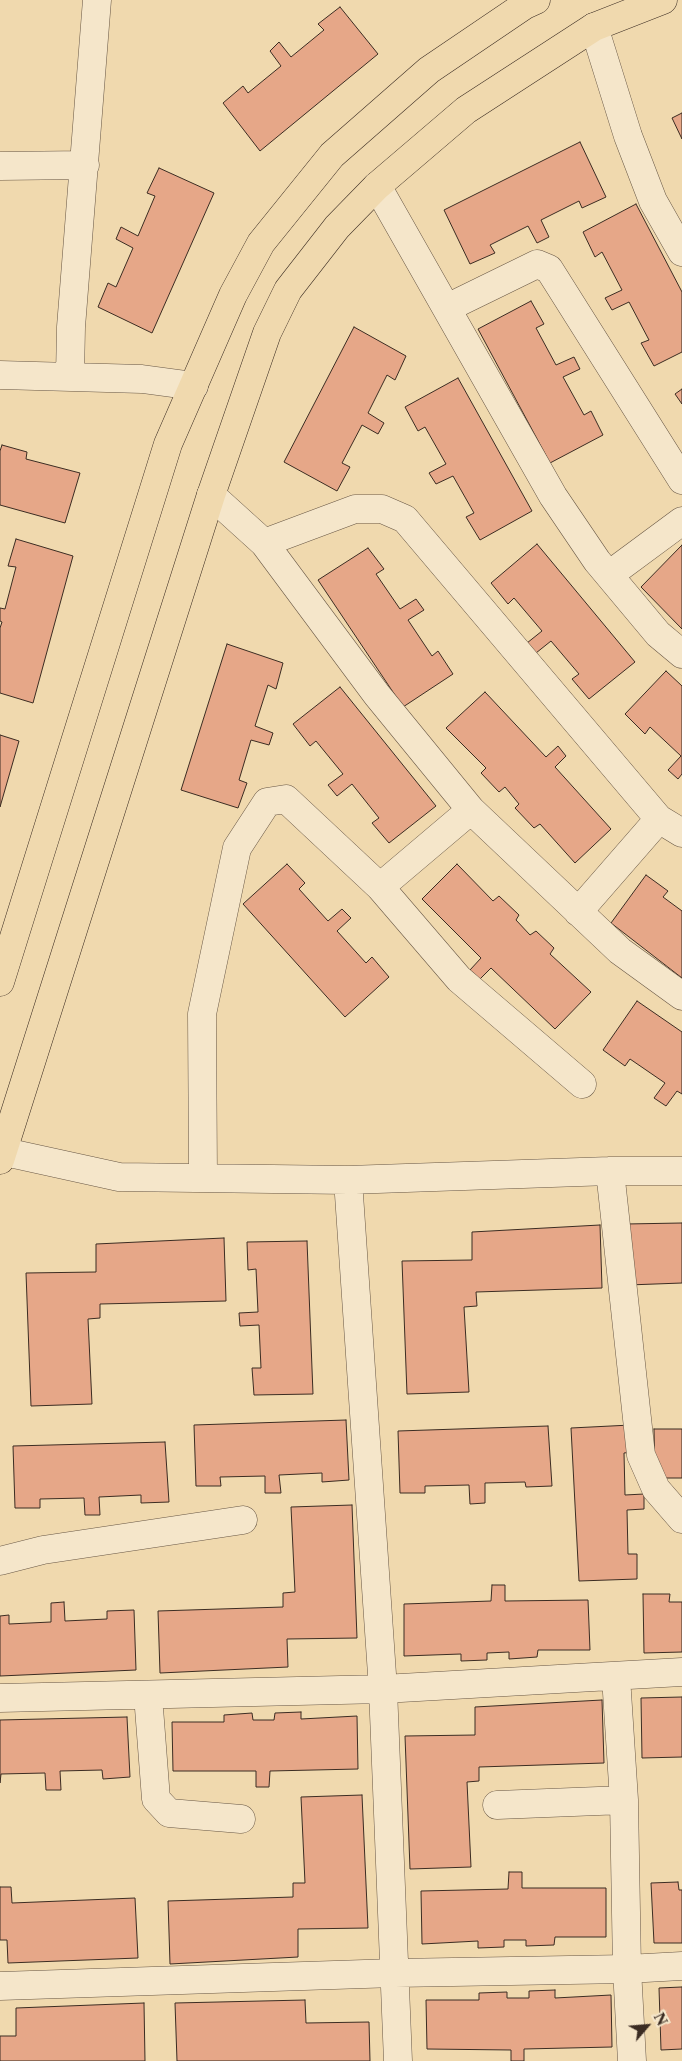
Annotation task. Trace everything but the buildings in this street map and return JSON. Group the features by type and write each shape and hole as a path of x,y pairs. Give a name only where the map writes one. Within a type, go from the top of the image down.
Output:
{"main road":[{"path":"0,982 168,444 233,295 261,244 332,155 429,70 525,5 536,0"},
{"path":"1,1154 211,495 267,333 288,290 337,227 377,186 466,110 594,27 663,0"}],"street":[{"path":"70,376 71,327 97,0"},
{"path":"594,27 628,136 653,201 682,252"},
{"path":"0,166 85,166"},
{"path":"377,186 447,308 492,392 553,496 597,561 658,634 682,654"},
{"path":"447,308 537,264 549,269 682,480"},
{"path":"0,375 142,379 194,386"},
{"path":"211,495 264,543 377,695 471,810 620,951 682,996"},
{"path":"264,543 355,509 382,508 405,519 659,819 682,833"},
{"path":"609,575 682,521"},
{"path":"203,1178 202,1014 237,848 266,802 286,799 380,887 459,979 582,1084"},
{"path":"380,887 471,810"},
{"path":"578,912 659,819"},
{"path":"1,1154 119,1177 348,1180 610,1171 682,1171"},
{"path":"610,1171 642,1455 656,1489 682,1519"},
{"path":"348,1180 383,1689 398,2061"},
{"path":"0,1561 43,1550 243,1520"},
{"path":"0,1698 383,1689 682,1672"},
{"path":"616,1677 624,1800 627,1969 632,2061"},
{"path":"148,1695 156,1799 169,1813 241,1819"},
{"path":"497,1805 624,1800"},
{"path":"0,1986 682,1966"}]}
